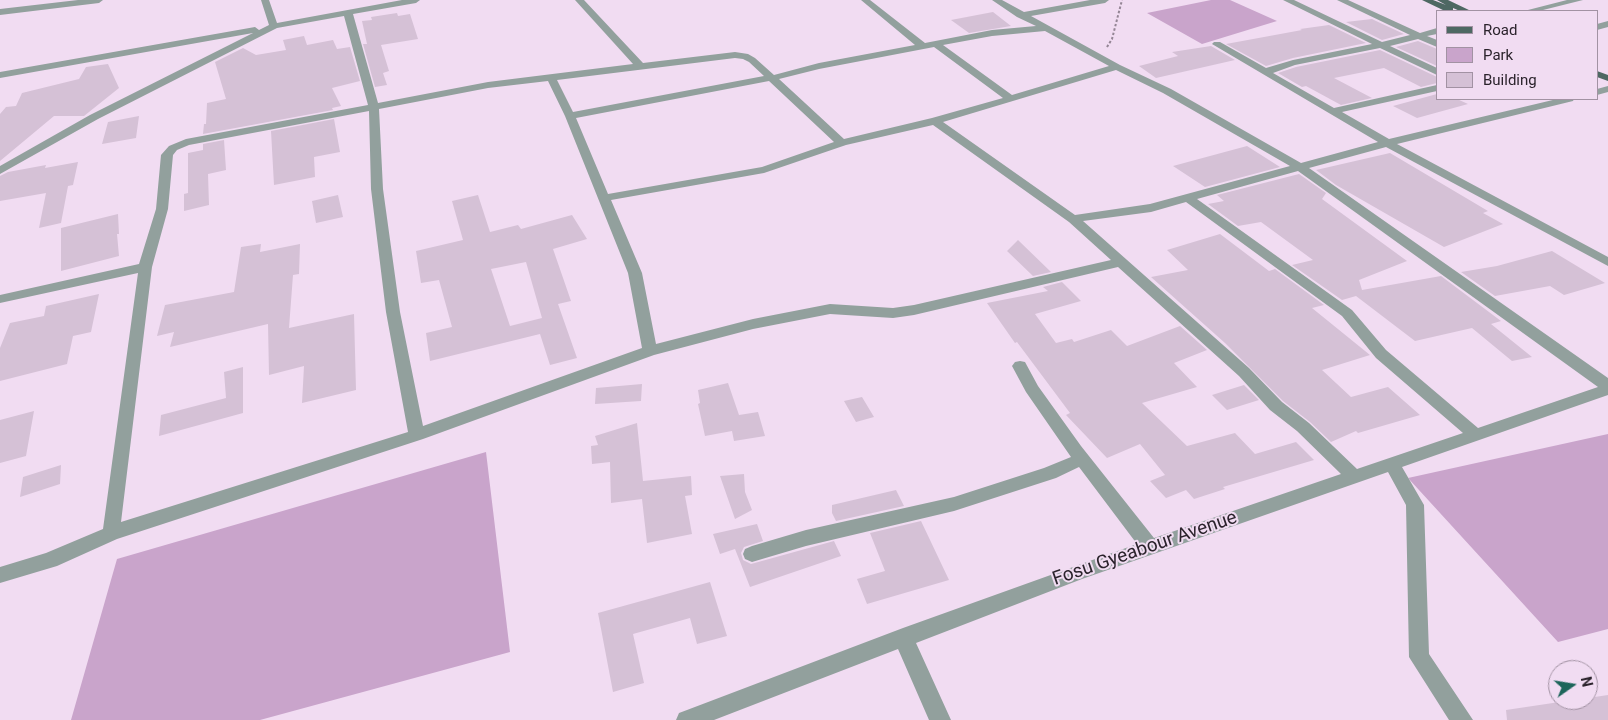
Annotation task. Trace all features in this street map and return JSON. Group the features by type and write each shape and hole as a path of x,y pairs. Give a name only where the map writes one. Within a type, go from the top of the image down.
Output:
{"main road":[{"path":"1426,0 1450,10"},
{"path":"1441,0 1465,10"}],"street":[{"path":"0,12 78,1 99,0"},
{"path":"265,0 274,26"},
{"path":"0,74 416,0"},
{"path":"578,0 640,66"},
{"path":"865,0 924,47"},
{"path":"996,0 1044,28 1167,92 1301,168 1608,387"},
{"path":"1020,15 1104,0"},
{"path":"1287,0 1436,72"},
{"path":"1342,0 1436,44"},
{"path":"1533,10 1578,0"},
{"path":"348,13 374,108 377,189 391,302 417,435"},
{"path":"0,171 102,112 274,26"},
{"path":"570,116 772,78 819,66 992,33 1044,28"},
{"path":"1265,72 1294,63 1436,31"},
{"path":"936,44 1012,99"},
{"path":"1217,44 1387,143 1608,262"},
{"path":"111,533 145,267 162,209 167,155 173,148 186,142 488,85 735,55 745,56 772,78 842,143"},
{"path":"604,198 764,170 842,143 935,121 1117,67"},
{"path":"551,77 570,116 635,273 650,351"},
{"path":"1333,111 1436,88"},
{"path":"1073,219 1152,208 1387,143 1561,100"},
{"path":"935,121 1073,219 1244,372 1276,406 1303,427 1354,476"},
{"path":"1188,198 1347,313 1380,354 1475,434"},
{"path":"0,575 50,560 111,533 417,435 650,351 753,324 808,312 830,309 893,313 914,310 1121,262"},
{"path":"0,299 145,267"},
{"path":"1020,366 1031,388 1082,459 1150,547"},
{"name":"Fosu Gyeabour Avenue","path":"687,720 902,637 1150,547 1608,387"},
{"path":"752,554 806,538 954,504 1050,473 1082,459"},
{"path":"1391,463 1415,505 1418,657 1462,720"},
{"path":"902,637 940,720"}],"path":[{"path":"1101,58 1112,39 1122,0"}],"green space":[{"path":"1211,0 1230,0 1277,21 1202,44 1147,13"},
{"path":"1608,434 1608,629 1558,642 1408,478"},
{"path":"486,452 510,652 260,720 71,720 117,559"}],"building":[{"path":"993,12 1011,26 969,33 951,20"},
{"path":"397,13 398,16 410,14 418,39 381,45 389,71 383,73 387,85 375,87 363,44 367,44 362,21 372,20 371,17"},
{"path":"1372,19 1404,34 1382,40 1346,22"},
{"path":"1329,25 1366,43 1293,58 1266,66 1226,44 1302,30 1300,29"},
{"path":"304,36 307,45 333,40 337,49 350,47 360,81 332,88 341,106 332,108 333,110 203,134 204,124 206,124 207,103 226,99 215,62 243,48 256,55 286,50 283,40"},
{"path":"1418,41 1436,49 1436,66 1396,47"},
{"path":"1211,46 1235,60 1156,78 1139,66 1178,56 1172,52"},
{"path":"1380,50 1436,77 1436,83 1421,87 1384,68 1334,78 1372,98 1341,105 1306,86 1302,87 1278,73 1296,67"},
{"path":"108,64 119,88 84,116 54,116 0,161 0,114 6,107 16,106 22,93 79,79 86,67"},
{"path":"1436,94 1436,100 1459,100 1468,104 1417,118 1393,106"},
{"path":"139,116 136,138 102,144 108,122"},
{"path":"334,119 340,152 314,157 315,177 274,185 271,131"},
{"path":"224,140 226,170 208,174 209,205 184,211 184,194 188,193 188,153 203,150 203,144"},
{"path":"1247,146 1280,167 1205,187 1173,166"},
{"path":"1390,153 1488,211 1483,213 1503,224 1444,247 1336,185 1316,170"},
{"path":"78,162 73,185 68,186 61,223 39,228 46,193 0,201 0,176 8,172 46,165 45,168"},
{"path":"1299,174 1326,193 1322,199 1407,261 1359,280 1362,290 1441,276 1501,321 1491,324 1532,357 1512,361 1472,328 1415,341 1356,296 1342,300 1292,265 1313,260 1261,222 1238,226 1208,204 1224,201 1217,195"},
{"path":"338,195 343,217 316,223 312,201"},
{"path":"478,195 490,232 518,225 521,229 572,215 587,239 553,249 571,301 558,304 577,358 550,365 540,334 430,361 426,333 452,327 439,280 421,283 416,251 463,240 452,201","holes":["526,262 542,318 510,326 491,269"]},
{"path":"118,214 119,256 61,271 61,228"},
{"path":"1220,234 1269,271 1275,269 1324,305 1312,308 1370,355 1322,370 1351,397 1388,387 1420,415 1358,433 1356,431 1331,442 1310,422 1283,401 1225,343 1151,277 1188,270 1167,250"},
{"path":"1018,240 1051,272 1033,276 1007,251"},
{"path":"261,244 260,252 300,244 299,274 293,275 289,328 354,314 356,390 302,403 304,366 269,375 268,324 170,347 174,332 157,336 165,305 234,292 241,247"},
{"path":"1552,251 1605,283 1564,295 1550,286 1495,296 1461,272 1497,266"},
{"path":"1062,282 1081,301 1035,314 1056,343 1072,339 1074,342 1111,330 1127,346 1180,326 1207,350 1174,363 1197,387 1142,403 1187,446 1235,433 1255,454 1296,442 1314,460 1223,487 1225,489 1194,499 1186,490 1166,498 1150,481 1165,475 1140,444 1107,458 1066,415 1070,413 1017,342 1015,343 987,303 1048,291 1043,287"},
{"path":"99,294 91,332 73,336 67,364 0,381 0,348 10,323 44,316 46,306"},
{"path":"243,367 243,413 159,436 161,415 226,398 224,372"},
{"path":"728,383 739,415 758,412 765,436 734,441 732,431 705,436 698,404 700,403 698,390"},
{"path":"642,384 641,401 595,404 596,388"},
{"path":"1244,385 1259,400 1227,410 1212,395"},
{"path":"862,397 874,417 856,422 844,401"},
{"path":"34,411 26,456 0,463 0,420"},
{"path":"637,423 643,481 691,476 692,495 685,496 692,534 647,543 642,499 611,503 610,462 592,464 591,446 598,445 595,436"},
{"path":"61,465 60,484 20,497 23,477"},
{"path":"744,474 745,492 752,510 735,519 720,476"},
{"path":"896,490 904,506 836,521 832,513 832,505"},
{"path":"921,521 949,580 867,604 857,579 885,571 870,533"},
{"path":"757,524 763,541 744,547 741,553 743,560 751,564 834,541 841,556 750,587 735,549 720,554 713,534"},
{"path":"710,582 727,636 697,644 690,618 633,634 644,683 613,692 598,613"},
{"path":"1608,695 1608,720 1507,720 1506,710 1548,704 1548,710 1598,710 1598,696"}]}
